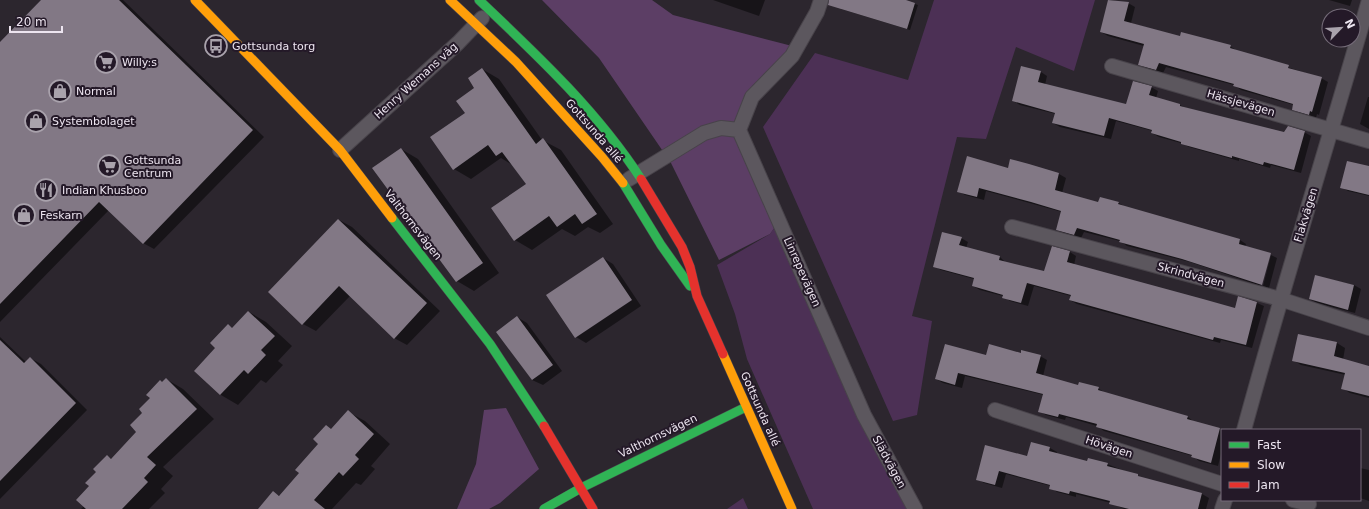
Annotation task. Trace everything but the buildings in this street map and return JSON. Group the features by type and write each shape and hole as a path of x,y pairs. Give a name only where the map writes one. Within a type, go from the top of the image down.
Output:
{"street":[{"name":"Valthornsvägen","path":"195,0 340,150 490,344 549,434 581,488"},
{"name":"Gottsunda allé","path":"450,0 521,68 623,183 661,245 697,296"},
{"name":"Gottsunda allé","path":"479,0 558,76 619,146 639,174 674,232 689,264 697,296 792,509"},
{"path":"623,183 704,133 721,128 739,130 752,97 792,56 817,12 821,0"},
{"name":"Flakvägen","path":"1244,429 1280,299 1332,129 1369,0"},
{"name":"Henry Wemans väg","path":"340,150 458,43 489,10"},
{"name":"Hässjevägen","path":"1112,66 1369,141"},
{"name":"Linrepevägen","path":"739,130 864,415"},
{"name":"Skrindvägen","path":"1012,227 1280,299 1369,328"},
{"name":"Valthornsvägen","path":"544,509 581,488 746,407"},
{"name":"Hövägen","path":"995,410 1221,484"},
{"name":"Slädvägen","path":"864,415 915,509"},
{"path":"581,488 593,509"},
{"path":"1297,501 1310,504"}],"shaded area":[{"path":"542,0 652,0 673,15 796,47 752,97 739,130 779,221 770,234 719,260 671,163 599,58"},
{"path":"934,0 1095,0 1074,71 1016,47 986,139 957,137 912,316 932,321 917,415 893,421 763,127 815,53 908,80"},
{"path":"779,221 915,509 813,509 747,359 735,314 717,265 770,234"},
{"path":"506,408 539,469 500,503 489,509 457,509 476,464 484,410"},
{"path":"743,498 748,509 727,509"}],"traffic: fast":[{"path":"479,0 523,42 586,107 624,154 641,179"},
{"path":"623,183 661,245 690,286"},
{"path":"392,218 490,344 544,426"},
{"path":"544,509 581,488 746,407"}],"traffic: slow":[{"path":"195,0 340,150 392,218"},
{"path":"450,0 516,62 602,157 623,183"},
{"path":"723,354 792,509"}],"traffic: jam":[{"path":"641,179 682,247 690,267 697,296 723,354"},
{"path":"544,426 593,509"}],"place":[{"name":"Gottsunda torg","path":"216,46"},
{"name":"Willy:s","path":"106,62"},
{"name":"Normal","path":"60,91"},
{"name":"Systembolaget","path":"36,121"},
{"name":"Gottsunda Centrum","path":"109,166"},
{"name":"Indian Khusboo","path":"46,190"},
{"name":"Feskarn","path":"24,215"}]}
